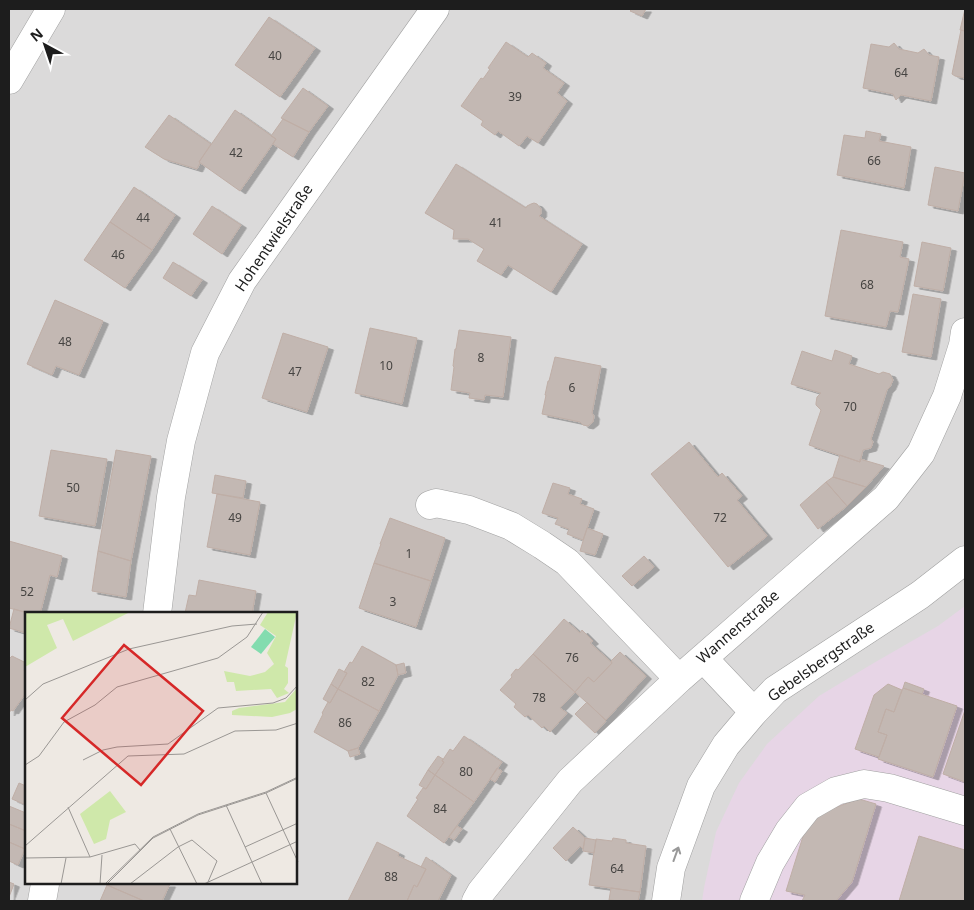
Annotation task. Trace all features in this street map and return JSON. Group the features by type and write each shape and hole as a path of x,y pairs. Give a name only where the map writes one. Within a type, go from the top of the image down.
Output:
{"street":[{"path":"9,80 51,9"},
{"name":"Hohentwielstraße","path":"157,612 171,496 181,441 205,353 242,281 435,9"},
{"name":"Wannenstraße","path":"476,901 481,892 570,781 678,679 886,498 921,453 947,396 963,345 965,332"},
{"path":"430,505 436,503 469,510 511,526 567,562 678,679"},
{"name":"Gebelsbergstraße","path":"666,901 671,868 701,786 726,744 754,712 775,690 920,595 965,560"},
{"path":"703,658 754,712"},
{"path":"754,901 770,863 789,831 808,807 836,791 864,784 889,788 965,811"},
{"path":"42,901 46,885"}],"shaded area":[{"path":"9,9 965,9 965,901 9,901"},
{"path":"965,606 965,901 702,901 716,832 739,783 767,744 819,696 938,626"}],"building":[{"path":"632,9 646,9 642,16 630,11"},
{"path":"965,9 965,31 960,30"},
{"path":"269,17 315,48 280,97 235,65"},
{"path":"961,30 965,31 965,78 952,74"},
{"path":"506,42 528,57 532,53 546,63 543,68 564,83 557,93 567,101 538,143 527,136 519,146 498,131 495,135 481,125 483,121 461,106 481,78 483,79 490,69 488,68"},
{"path":"894,43 899,49 918,53 924,49 929,55 939,57 931,101 901,95 896,100 893,94 863,88 871,44 889,47"},
{"path":"303,88 328,106 309,132 281,118"},
{"path":"235,110 276,139 240,191 199,162"},
{"path":"169,115 211,144 199,162 197,169 164,159 145,147"},
{"path":"283,119 309,132 293,157 273,144 276,139 271,136"},
{"path":"866,131 881,134 879,141 911,147 904,188 837,175 844,135 865,138"},
{"path":"456,164 526,208 531,204 537,204 541,209 539,216 582,244 551,292 508,265 501,275 477,261 484,249 468,239 453,239 454,230 425,213"},
{"path":"935,167 965,173 958,211 928,205"},
{"path":"134,187 175,215 152,250 110,222"},
{"path":"212,206 241,225 222,254 193,234"},
{"path":"110,222 152,250 125,288 84,260"},
{"path":"841,230 903,242 900,257 909,259 898,312 890,311 886,327 825,316"},
{"path":"922,242 951,248 943,291 914,286"},
{"path":"173,262 202,280 191,296 163,278"},
{"path":"913,294 941,299 931,357 902,352"},
{"path":"55,300 103,321 79,375 56,366 52,375 27,364"},
{"path":"370,328 417,338 402,404 355,393"},
{"path":"459,330 511,337 503,397 485,395 484,400 469,398 470,393 451,390"},
{"path":"283,333 328,347 307,412 262,398"},
{"path":"835,350 852,356 849,364 879,374 883,372 890,374 893,380 887,390 871,439 873,442 871,448 863,450 860,462 809,445 821,410 816,403 817,397 821,393 791,384 802,351 832,361"},
{"path":"555,357 601,366 592,413 594,416 593,422 588,426 580,422 542,414"},
{"path":"689,442 718,477 722,473 742,496 737,500 767,536 728,567 651,474"},
{"path":"51,450 107,459 95,526 39,516"},
{"path":"116,450 151,456 131,561 98,551"},
{"path":"840,455 860,462 860,459 884,466 866,487 833,477"},
{"path":"215,475 246,481 243,498 212,493"},
{"path":"833,477 866,487 847,506 826,482"},
{"path":"826,482 847,506 818,529 800,505"},
{"path":"553,483 570,488 568,494 582,499 580,504 594,509 583,540 567,534 569,529 555,524 558,518 542,513"},
{"path":"217,494 260,502 250,555 207,547"},
{"path":"390,518 445,538 431,581 374,563"},
{"path":"587,528 603,534 595,555 580,551"},
{"path":"9,541 62,556 57,577 50,575 41,612 25,612 9,608"},
{"path":"98,551 131,561 126,597 92,591"},
{"path":"644,556 654,567 632,586 622,576"},
{"path":"374,563 431,581 416,627 359,608"},
{"path":"199,580 256,591 252,612 185,612 189,595 196,596"},
{"path":"14,609 25,612 25,633 9,628"},
{"path":"564,619 580,633 582,630 593,641 590,643 612,663 594,682 588,677 575,692 533,654"},
{"path":"362,646 396,665 398,675 379,711 338,689 347,673 344,672"},
{"path":"620,652 646,676 606,720 575,692 588,677 594,682"},
{"path":"533,654 575,692 560,708 567,713 550,732 544,726 542,728 528,715 525,717 514,707 516,704 500,690 512,677 511,675 516,669 518,670"},
{"path":"12,656 25,662 25,694 13,711 11,710 9,713 9,659"},
{"path":"404,663 406,673 398,675 396,665"},
{"path":"339,669 347,673 338,689 331,684"},
{"path":"905,682 924,689 922,694 903,688"},
{"path":"331,684 338,689 330,703 323,699"},
{"path":"888,684 902,690 894,712 886,709 878,732 887,735 879,757 855,749 874,695"},
{"path":"903,688 957,706 933,777 878,759 887,735 878,732 886,709 894,712"},
{"path":"338,689 379,711 358,748 348,751 314,732 328,702 330,703"},
{"path":"587,702 606,721 595,733 575,714"},
{"path":"965,710 965,782 943,774"},
{"path":"464,736 502,762 474,802 435,775 450,749 453,751"},
{"path":"358,748 360,754 350,757 348,751"},
{"path":"438,756 444,762 435,775 428,770"},
{"path":"497,768 502,771 495,782 490,779"},
{"path":"428,770 435,775 426,789 419,785"},
{"path":"435,775 474,802 444,843 407,816 418,799 416,798 423,788 426,789"},
{"path":"19,783 25,786 25,805 12,799"},
{"path":"859,799 876,804 852,882 836,901 802,901 805,895 786,891 809,817"},
{"path":"9,806 25,813 25,831 9,824"},
{"path":"9,824 25,831 25,849 9,842"},
{"path":"457,826 462,829 454,840 449,837"},
{"path":"573,827 585,838 583,849 580,846 566,861 553,848"},
{"path":"919,836 965,850 965,901 899,901"},
{"path":"585,838 596,840 594,853 583,851"},
{"path":"613,838 626,840 626,843 646,846 640,892 589,885 596,839 612,841"},
{"path":"9,842 25,849 18,865 9,861"},
{"path":"377,842 399,853 398,856 426,869 417,887 414,885 407,901 348,901"},
{"path":"426,857 451,875 438,901 407,901 414,885 417,887 426,869 421,867"},
{"path":"9,882 14,884 9,897"},
{"path":"107,885 170,885 162,901 144,901"},
{"path":"107,885 144,901 100,901"},
{"path":"611,888 640,892 638,901 609,900"}]}
